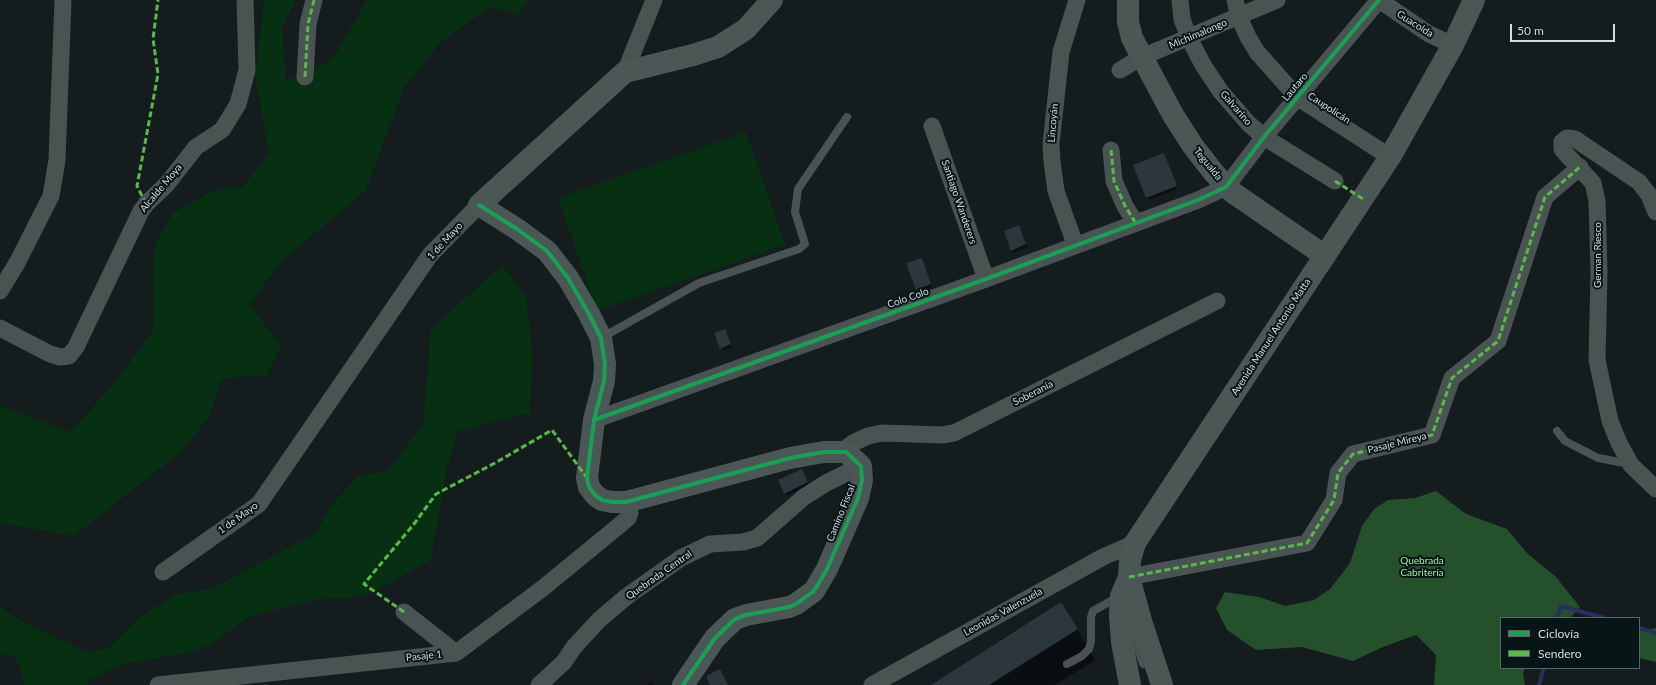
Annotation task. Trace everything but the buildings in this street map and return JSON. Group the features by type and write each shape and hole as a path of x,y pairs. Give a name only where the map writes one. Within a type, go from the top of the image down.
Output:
{"street":[{"path":"0,291 18,263 51,196 57,160 63,0"},
{"name":"Alcalde Moya","path":"0,328 50,354 60,357 69,356 76,347 141,211 146,204 167,184 196,147 222,130 238,104 247,70 245,0"},
{"path":"305,77 308,24 314,0"},
{"path":"624,72 654,0"},
{"name":"1 de Mayo","path":"163,572 259,504 430,255 479,205 624,72 693,55 718,47 746,29 772,0"},
{"name":"Lincoyán","path":"1075,244 1056,191 1051,144 1060,52 1077,0"},
{"name":"Tegualda","path":"1128,0 1128,22 1132,38 1173,115 1193,146 1226,187 1325,256"},
{"name":"Galvarino","path":"1180,0 1182,19 1189,38 1203,65 1222,92 1249,124 1264,137 1335,181"},
{"name":"Caupolicán","path":"1235,0 1239,17 1257,52 1297,97 1390,157"},
{"name":"Michimalongo","path":"1120,70 1142,57 1277,0"},
{"name":"Guacolda","path":"1379,0 1429,34 1453,46"},
{"name":"Lautaro","path":"1226,187 1264,137 1379,0"},
{"name":"Avenida Manuel Antonio Matta","path":"1162,685 1139,671 1125,586 1135,543 1390,157 1453,46 1474,0"},
{"name":"Santiago Wanderers","path":"932,126 986,279"},
{"name":"German Riesco","path":"1656,212 1649,194 1639,182 1584,144 1574,139 1567,138 1562,142 1562,149 1593,182 1597,201 1599,272 1597,360 1610,421 1619,443 1631,465 1656,490"},
{"path":"1111,150 1114,180 1125,206 1135,222"},
{"name":"Pasaje Mireya","path":"1125,586 1307,543 1334,500 1338,473 1353,454 1432,435 1452,378 1498,341 1545,197 1580,167"},
{"name":"Colo Colo","path":"594,420 986,279 1075,244 1198,200 1226,187"},
{"path":"479,205 518,229 547,251 568,278 601,338 605,364 604,381 594,420 587,466 589,487 594,495 602,500 626,502 790,458 842,451 852,455 861,466"},
{"name":"Soberanía","path":"842,451 853,443 868,436 882,433 942,435 954,433 1217,301"},
{"name":"Quebrada Central","path":"539,685 564,662 574,647 599,620 626,597 681,558 698,548 710,544 743,542 757,538 804,497 826,483 861,466"},
{"name":"Camino Fiscal","path":"683,685 715,638 736,619 746,615 789,607 796,604 814,591 827,569 858,498 862,480 861,466"},
{"name":"Pasaje 1","path":"158,685 456,653 543,588 628,518 630,513 626,502"},
{"name":"Leonidas Valenzuela","path":"872,685 1103,557 1135,543"},
{"path":"1125,586 1120,616 1122,642 1139,671"},
{"path":"404,612 456,653"}],"lane":[{"path":"601,338 699,283 799,249 805,244 795,212 798,189 847,117"},
{"path":"1557,431 1565,441 1598,458 1631,465"},
{"path":"1067,664 1082,656 1089,649 1091,642 1091,617 1093,611 1125,586"}],"green space":[{"path":"264,0 296,0 282,27 286,81 333,59 367,0 528,0 519,14 490,7 441,42 404,88 366,190 281,262 250,304 281,347 267,376 222,378 209,417 182,451 74,536 0,523 0,406 71,432 120,376 153,330 154,246 173,213 217,189 242,188 269,153 255,76"},
{"path":"746,132 785,245 597,311 558,198"},
{"path":"502,265 526,296 533,357 530,413 457,432 446,472 431,560 373,592 352,598 319,599 266,612 246,619 211,644 188,653 122,664 88,681 88,685 25,685 16,658 0,654 0,607 18,619 89,653 109,647 142,615 176,595 212,588 315,534 333,503 358,477 388,471 423,424 431,329"},
{"name":"Quebrada Cabritería","path":"1436,491 1466,514 1507,529 1527,553 1556,577 1580,607 1571,617 1500,617 1500,669 1525,669 1523,672 1525,685 1434,685 1436,655 1416,635 1383,647 1353,661 1302,647 1256,650 1227,630 1216,608 1225,592 1259,597 1285,606 1314,600 1330,589 1350,563 1362,526 1374,509 1388,500 1415,498"},
{"path":"1656,628 1656,662 1640,658 1640,630 1644,631"}],"waterway":[{"name":"Quebrada Cabritería","path":"1557,617 1561,606 1600,617"},
{"name":"Quebrada Cabritería","path":"1640,628 1656,633"},
{"name":"Quebrada Cabritería","path":"1539,685 1544,669"}],"marked path":[{"path":"146,204 137,186 158,74 153,39 158,0"},
{"path":"305,77 308,24 314,0"},
{"path":"1111,150 1114,181 1125,206 1135,222"},
{"path":"1129,577 1307,543 1334,500 1338,473 1353,454 1432,435 1452,378 1498,341 1545,197 1580,167"},
{"path":"1335,181 1363,199"},
{"path":"404,612 364,584 414,524 436,494 495,463 552,430 587,478"}],"cycle path":[{"path":"594,420 986,279 1198,200 1226,187 1264,137 1379,0"},
{"path":"479,205 517,229 547,251 568,278 601,338 605,364 604,381 594,420 587,478 589,487 595,495 602,500 626,502 790,458 824,452 846,452 861,466 862,480 858,498 827,569 814,591 796,604 789,607 746,615 735,619 715,638 683,685"}]}
